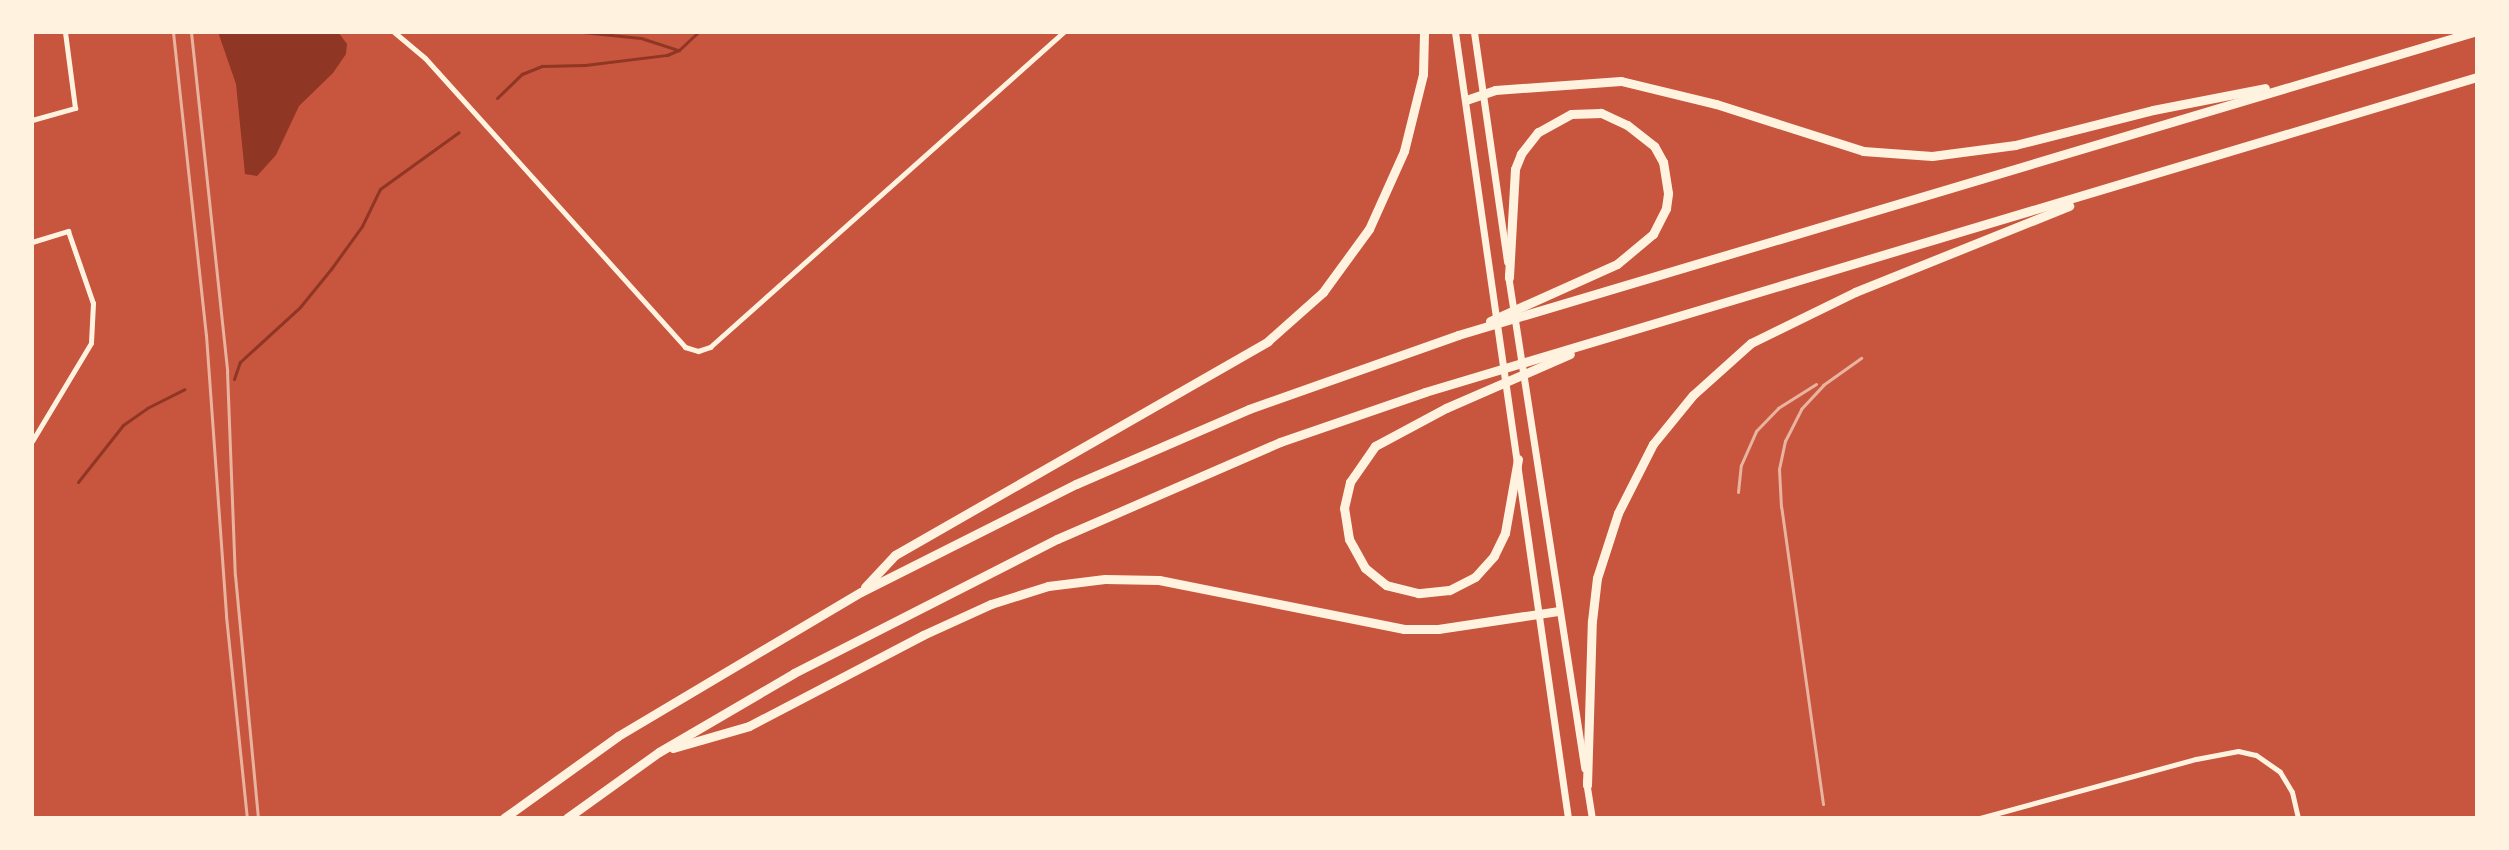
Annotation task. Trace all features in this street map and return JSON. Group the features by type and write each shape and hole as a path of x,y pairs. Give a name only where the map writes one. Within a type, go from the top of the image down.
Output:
{"highway":[{"path":"861,592 895,555 1268,341 1323,292 1369,229 1404,151 1423,74 1424,32"},
{"path":"504,818 618,736 861,592 1154,448 1336,377 1458,335 2474,32"},
{"path":"1466,100 1538,85 1621,81 1705,100 1863,151 1932,156 2015,145 2140,113 2331,74"},
{"path":"567,818 659,752 794,673 932,600 1190,478 1342,419 2477,77"},
{"path":"1458,335 1617,264 1636,251 1653,234 1666,208 1667,177 1654,146 1627,125 1601,113 1571,114 1538,132 1521,154 1515,169 1509,278"},
{"path":"1587,785 1597,578 1618,513 1653,444 1693,395 1751,343 1855,292 2121,185"},
{"path":"1518,459 1505,533 1494,556 1475,577 1449,590 1418,593 1386,585 1365,568 1349,539 1344,508 1350,482 1375,446 1434,414 1600,340"},
{"path":"659,752 749,726 923,635 991,604 1048,586 1105,579 1159,580 1404,629 1438,629 1558,611"}],"main road":[{"path":"1455,32 1568,818"},
{"path":"1474,32 1558,611 1592,818"}],"street":[{"path":"32,120 75,108 65,32"},
{"path":"394,32 425,58 685,347 698,351 710,347 1064,32"},
{"path":"32,242 68,231 93,303 91,343 32,441"},
{"path":"1980,818 2196,759 2238,751 2256,755 2280,772 2292,792 2298,818"}],"shaded area":[{"path":"218,32 338,32 347,44 346,54 333,73 299,106 276,155 257,176 245,174 236,84"}],"waterway":[{"path":"582,32 641,38 679,50"},
{"path":"497,98 522,74 542,66 585,65 667,55 679,50 698,32"},
{"path":"234,379 240,362 300,307 331,269 362,226 380,189 459,132"},
{"path":"78,482 123,425 147,408 185,389"}],"railway":[{"path":"173,32 206,335 226,616 247,818"},
{"path":"191,32 227,371 235,575 258,818"},
{"path":"1823,804 1781,507 1779,469 1785,441 1801,409 1823,385 1861,358"},
{"path":"1738,492 1741,465 1756,431 1778,408 1816,384"}]}
